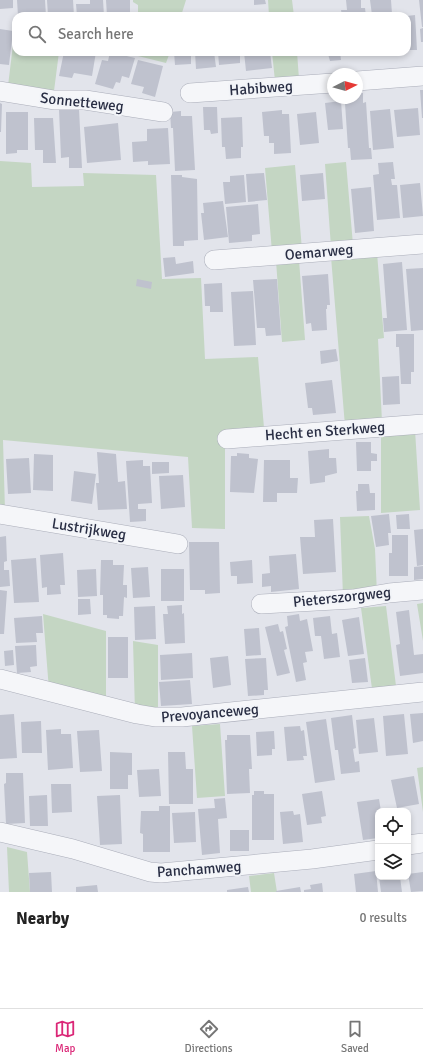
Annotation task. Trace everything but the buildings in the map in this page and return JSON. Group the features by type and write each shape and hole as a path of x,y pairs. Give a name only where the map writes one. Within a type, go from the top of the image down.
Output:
{"street":[{"path":"363,81 423,76"},
{"name":"Habibweg","path":"190,93 327,83"},
{"name":"Sonnetteweg","path":"0,91 54,100 85,100 163,112"},
{"name":"Oemarweg","path":"214,260 423,244"},
{"name":"Hecht en Sterkweg","path":"227,439 423,424"},
{"name":"Lustrijkweg","path":"0,514 178,544"},
{"name":"Pieterszorgweg","path":"261,604 353,599 389,593 423,590"},
{"name":"Prevoyanceweg","path":"0,679 120,710 155,717 182,717 423,692"},
{"name":"Panchamweg","path":"0,832 73,849 150,872 161,873 312,860 375,850"},
{"path":"411,845 423,843"}],"green space":[{"path":"133,0 186,0 182,12 138,12 138,5 133,2"},
{"path":"268,0 292,0 294,12 269,12"},
{"path":"12,53 12,56 58,56 54,91 8,86"},
{"path":"138,56 169,56 166,63"},
{"path":"272,56 297,56 299,79 275,81"},
{"path":"0,161 31,163 32,187 84,186 83,173 156,175 162,279 201,278 205,359 258,357 264,428 225,431 225,529 192,528 188,457 3,440 5,511 0,510"},
{"path":"346,162 353,245 331,247 325,164"},
{"path":"295,165 302,250 272,252 265,168"},
{"path":"377,253 384,338 378,339 382,422 345,426 331,257"},
{"path":"299,260 305,340 282,342 276,261"},
{"path":"415,430 420,510 381,513 381,432"},
{"path":"369,516 375,549 377,594 343,596 340,517"},
{"path":"423,603 423,641 417,604"},
{"path":"386,606 397,694 373,696 361,608"},
{"path":"43,614 106,631 106,708 49,690"},
{"path":"133,641 158,645 158,715 135,712"},
{"path":"220,724 225,796 197,798 192,726"},
{"path":"423,767 423,812 417,768"},
{"path":"7,847 27,852 30,892 9,892"},
{"path":"274,873 277,892 251,892 249,876"}]}
